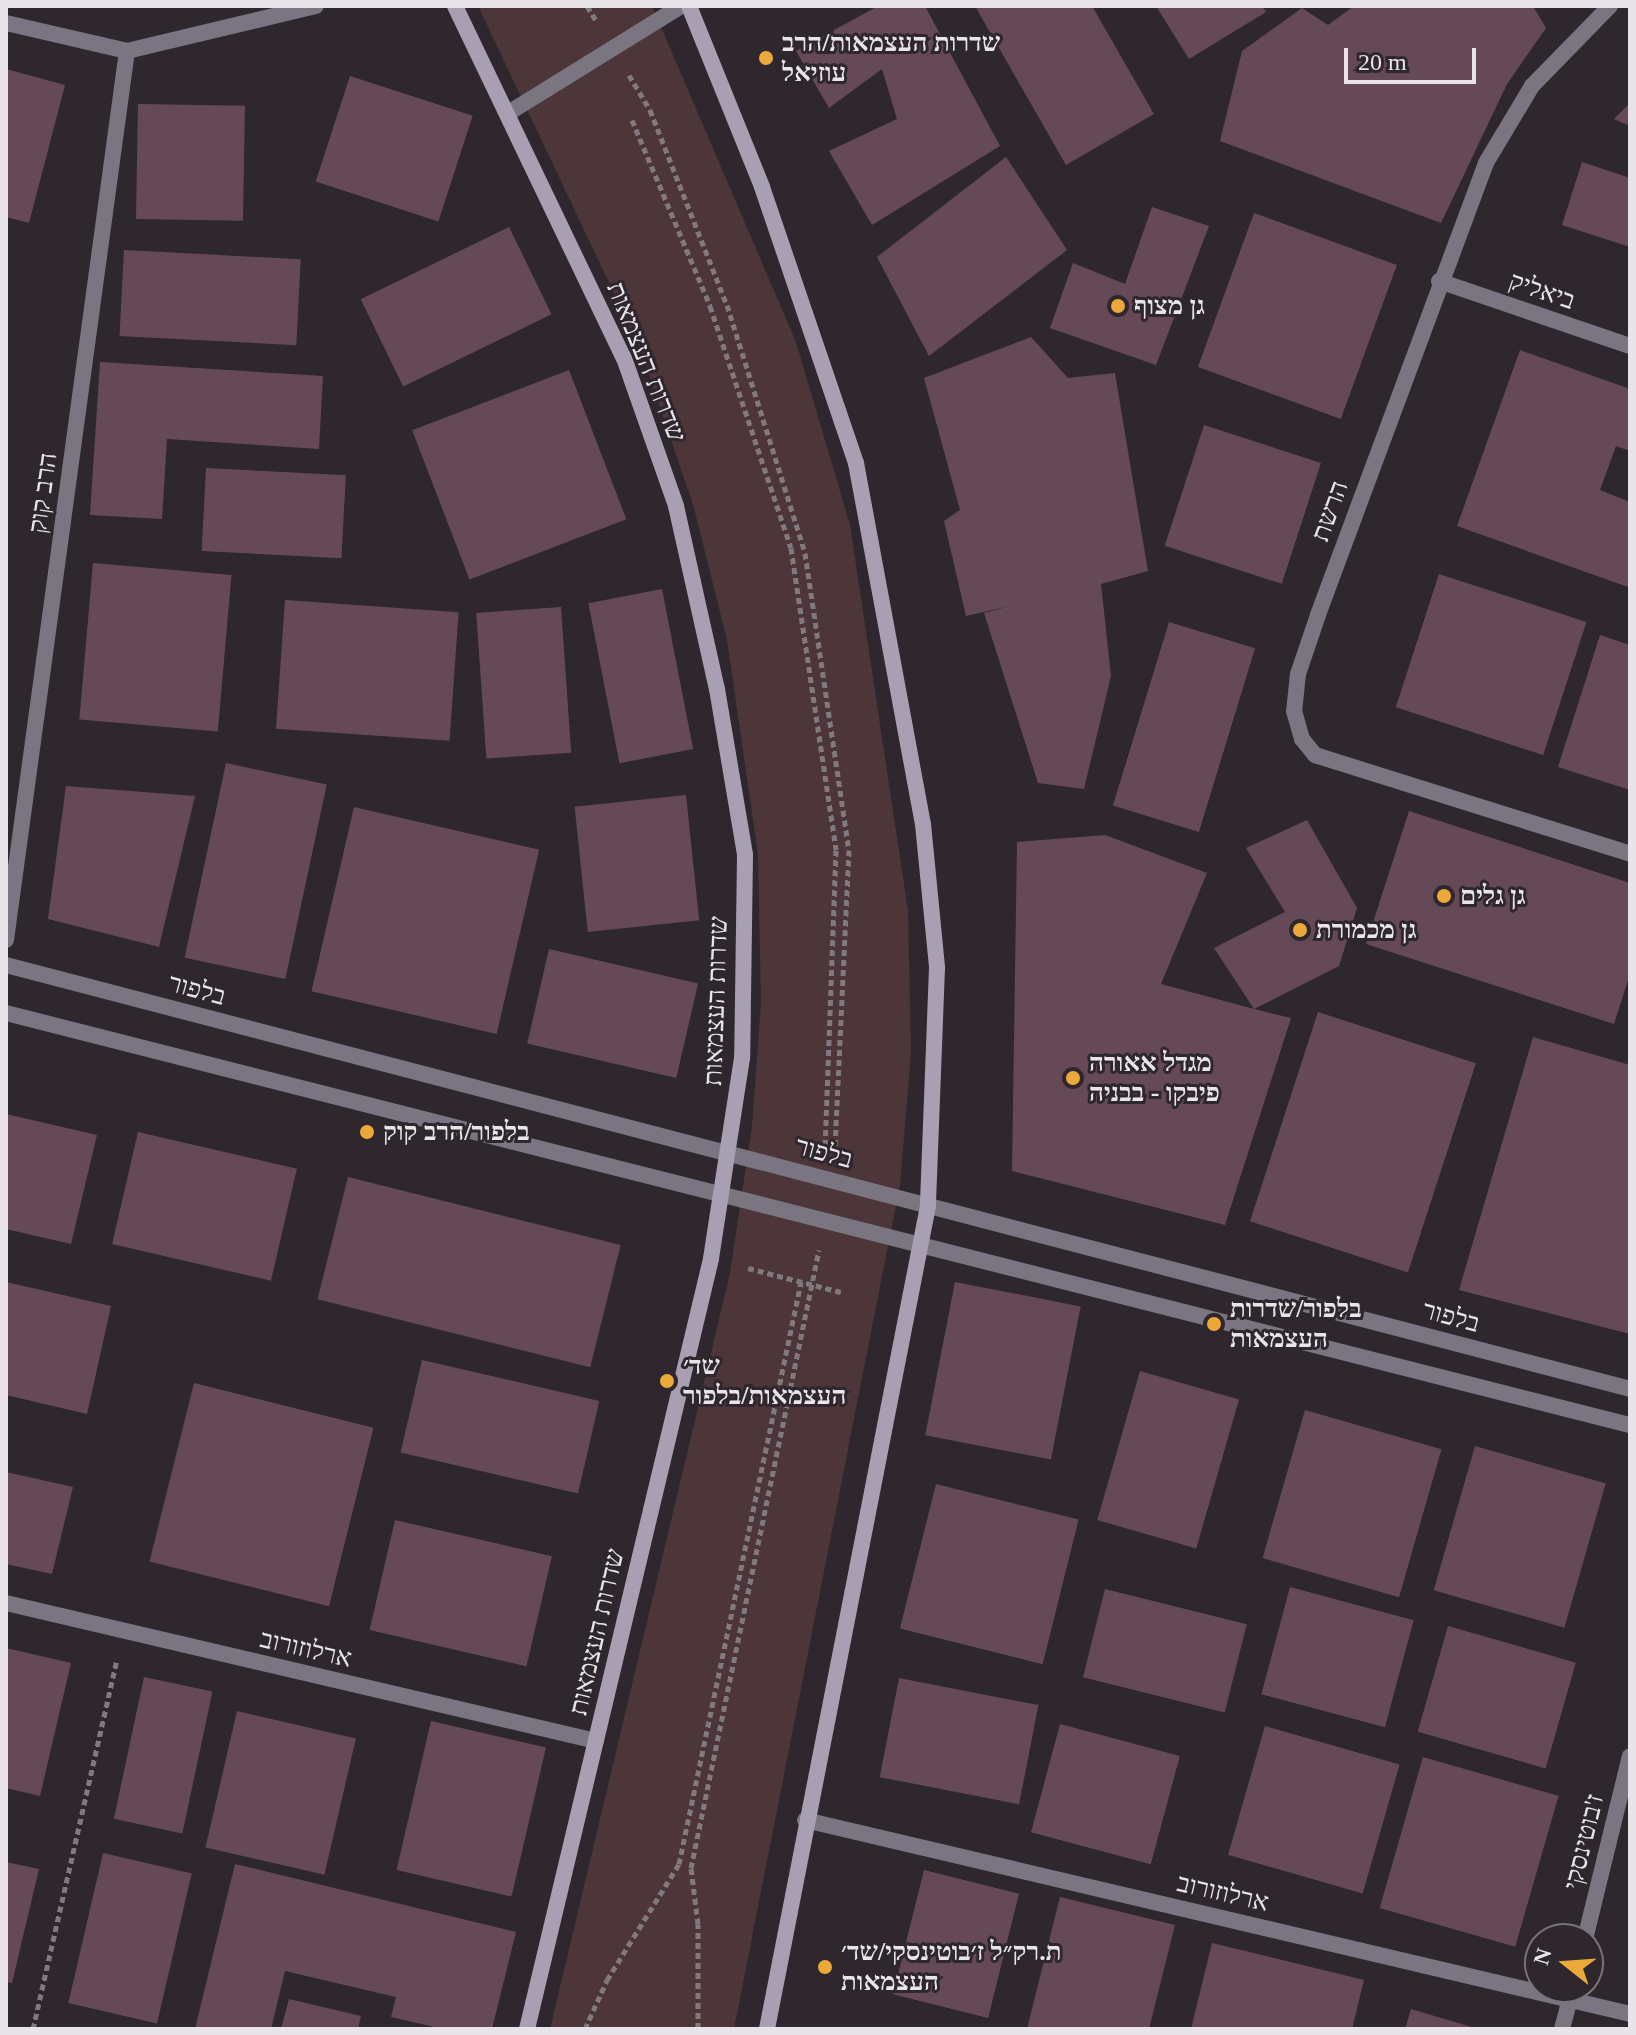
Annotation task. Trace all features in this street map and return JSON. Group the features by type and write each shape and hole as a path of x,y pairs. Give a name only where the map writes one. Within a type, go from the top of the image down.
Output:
{"main road":[{"name":"שדרות העצמאות","path":"455,6 510,112 624,358 676,506 717,689 745,855 742,1058 711,1259 527,2029"},
{"path":"689,6 814,335 856,463 885,601 923,824 937,968 928,1206 805,1820 767,2029"}],"street":[{"path":"6,23 127,51 316,6"},
{"path":"510,112 681,6"},
{"name":"הרשת","path":"1610,6 1532,86 1486,163 1439,281 1298,674 1294,711 1302,739 1315,755 1630,854"},
{"name":"הרב קוק","path":"6,940 127,51"},
{"name":"ביאליק","path":"1439,281 1630,346"},
{"name":"בלפור","path":"6,965 1630,1389"},
{"path":"6,1013 1630,1425"},
{"name":"ארלוזורוב","path":"6,1603 596,1741"},
{"name":"ז'בוטינסקי","path":"1589,1923 1630,1756"},
{"name":"ארלוזורוב","path":"805,1820 1524,1982"},
{"path":"1562,2029 1568,2003"},
{"name":"ארלוזורוב","path":"1599,2003 1630,2014"}],"path":[{"path":"632,120 710,306 791,548 836,850 824,1158"},
{"path":"748,1268 841,1292"},
{"path":"585,2029 607,1980 679,1864 801,1282"},
{"path":"33,2029 124,1631"}],"shaded area":[{"path":"478,6 652,6 796,342 850,525 908,911 911,1053 900,1185 734,2029 550,2029 730,1273 752,1126 761,1003 758,854 727,640 694,508 640,348"}],"building":[{"path":"878,6 925,6 1000,146 872,225 829,151 897,119 882,69 829,108 796,51"},
{"path":"975,6 1092,6 1154,114 1066,165"},
{"path":"1156,6 1262,6 1266,12 1189,59"},
{"path":"1354,6 1533,6 1546,28 1507,84 1441,223 1220,141 1242,51 1302,8 1328,25"},
{"path":"6,69 65,85 29,223 6,217"},
{"path":"350,76 473,116 438,221 316,182"},
{"path":"1630,103 1630,126 1614,119"},
{"path":"138,104 245,106 243,221 136,219"},
{"path":"1006,157 1067,250 929,356 877,257"},
{"path":"1582,162 1630,178 1630,247 1562,225"},
{"name":"גן מצוף","path":"1152,207 1209,226 1156,365 1050,328 1073,263 1125,284"},
{"path":"1254,213 1397,265 1341,419 1198,367"},
{"path":"509,227 552,314 403,387 361,299"},
{"path":"124,250 301,259 296,345 119,336"},
{"path":"1031,337 1068,378 1115,373 1148,571 1101,584 1111,676 1084,789 1038,783 984,613 1010,606 966,616 944,521 960,510 924,378"},
{"path":"1520,350 1630,389 1630,451 1616,446 1600,490 1630,502 1628,587 1457,526"},
{"path":"100,362 323,376 319,449 167,439 162,519 90,515"},
{"path":"569,370 626,519 469,580 412,430"},
{"path":"1204,425 1321,463 1282,584 1165,546"},
{"path":"206,468 346,475 341,558 202,551"},
{"path":"93,563 231,575 218,732 79,719"},
{"path":"1439,574 1586,622 1543,755 1396,707"},
{"path":"662,589 693,749 619,763 588,603"},
{"path":"285,600 459,612 450,741 276,729"},
{"path":"561,607 571,753 486,759 476,613"},
{"path":"1169,622 1255,648 1199,832 1113,806"},
{"path":"1600,635 1630,645 1630,790 1558,767"},
{"path":"226,763 327,784 285,979 185,958"},
{"path":"66,786 195,796 159,947 48,919"},
{"path":"686,795 699,920 588,932 575,807"},
{"path":"354,807 539,850 497,1034 311,991"},
{"path":"1409,811 1630,883 1630,974 1614,1024 1366,944"},
{"name":"גן מכמורת","path":"1307,820 1357,908 1339,966 1254,1009 1214,948 1285,912 1246,848"},
{"name":"מגדל אאורה פיבקו - בבניה","path":"1105,835 1207,873 1161,984 1291,1018 1225,1225 1012,1171 1017,842"},
{"path":"549,949 698,983 676,1078 527,1044"},
{"path":"1318,1012 1476,1063 1408,1273 1250,1221"},
{"path":"1533,1037 1630,1065 1630,1334 1459,1290"},
{"path":"6,1114 97,1135 71,1244 6,1229"},
{"path":"138,1132 297,1169 271,1281 112,1244"},
{"path":"348,1177 621,1245 590,1367 318,1299"},
{"path":"6,1282 111,1306 87,1414 6,1395"},
{"path":"955,1282 1081,1306 1051,1460 925,1435"},
{"path":"422,1360 599,1401 578,1494 401,1453"},
{"path":"1140,1371 1239,1399 1196,1548 1097,1520"},
{"path":"194,1383 374,1428 329,1606 149,1562"},
{"path":"1305,1410 1441,1449 1399,1597 1263,1558"},
{"path":"1475,1446 1606,1483 1564,1628 1434,1590"},
{"path":"6,1472 73,1487 52,1574 6,1564"},
{"path":"936,1484 1079,1520 1043,1664 900,1629"},
{"path":"395,1520 552,1556 526,1666 370,1630"},
{"path":"1290,1587 1414,1620 1385,1727 1261,1694"},
{"path":"1105,1589 1247,1624 1225,1713 1083,1677"},
{"path":"1448,1626 1576,1663 1546,1768 1418,1732"},
{"path":"6,1648 71,1663 40,1796 6,1788"},
{"path":"144,1677 212,1692 182,1833 114,1819"},
{"path":"899,1678 1038,1705 1019,1804 880,1777"},
{"path":"237,1711 356,1738 324,1875 206,1847"},
{"path":"431,1721 546,1748 512,1897 397,1870"},
{"path":"1060,1724 1180,1756 1151,1864 1031,1832"},
{"path":"1265,1726 1400,1765 1363,1893 1228,1855"},
{"path":"1423,1757 1559,1796 1515,1947 1380,1908"},
{"path":"103,1853 192,1873 157,2024 68,2003"},
{"path":"6,1862 39,1869 12,1983 6,1982"},
{"path":"235,1864 516,1932 492,2029 443,2029 391,2017 396,1997 285,1971 271,2029 195,2029"},
{"path":"924,1870 1019,1894 988,2018 893,1994"},
{"path":"1060,1897 1175,1925 1149,2029 1027,2029"},
{"path":"1212,1943 1364,1980 1352,2029 1191,2029"},
{"path":"289,1999 361,2016 358,2029 281,2029"},
{"path":"1411,2009 1475,2028 1475,2029 1405,2029"}],"place":[{"name":"שדרות העצמאות/הרב עוזיאל","path":"766,58"},
{"name":"גן מצוף","path":"1118,306"},
{"name":"גן גלים","path":"1444,896"},
{"name":"גן מכמורת","path":"1300,930"},
{"name":"מגדל אאורה פיבקו - בבניה","path":"1073,1078"},
{"name":"בלפור/הרב קוק","path":"367,1132"},
{"name":"בלפור/שדרות העצמאות","path":"1214,1324"},
{"name":"שד׳ העצמאות/בלפור","path":"667,1381"},
{"name":"ת.רק״ל ז׳בוטינסקי/שד׳ העצמאות","path":"825,1967"}]}
